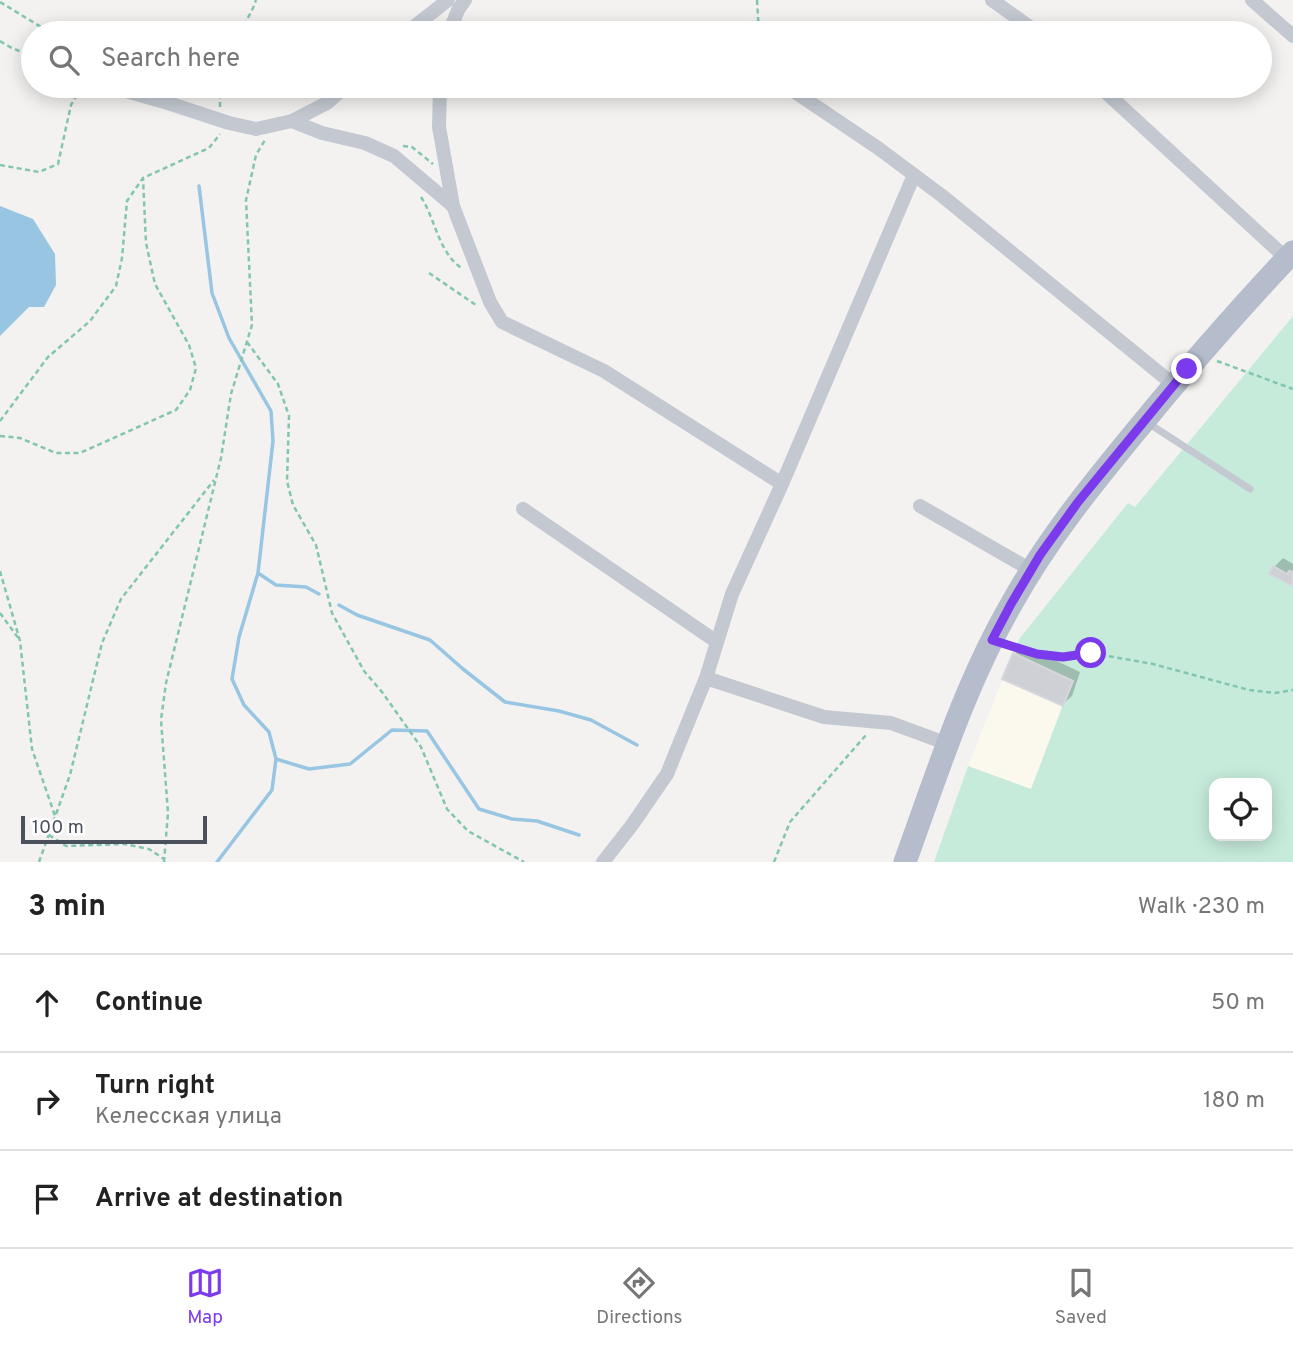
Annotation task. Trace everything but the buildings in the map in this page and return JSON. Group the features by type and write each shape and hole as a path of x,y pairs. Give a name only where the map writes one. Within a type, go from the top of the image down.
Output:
{"main road":[{"path":"905,862 981,660 1031,570 1078,502 1144,421 1290,256"}],"street":[{"path":"421,21 448,0"},
{"path":"454,21 465,0"},
{"path":"992,0 1021,21"},
{"path":"1252,0 1293,36"},
{"path":"150,98 256,130 292,121 333,98"},
{"path":"440,98 439,127 453,206 490,302 502,322 604,371 782,484"},
{"path":"804,98 914,175 1174,385"},
{"path":"1112,98 1290,256"},
{"path":"292,121 394,156 453,206"},
{"path":"603,862 667,774 706,678 732,594 914,175"},
{"path":"920,506 1031,570"},
{"path":"523,509 717,642"},
{"path":"706,678 824,717 891,723 948,744"}],"lane":[{"path":"1144,421 1250,489"}],"path":[{"path":"246,21 256,0"},
{"path":"757,0 758,21"},
{"path":"0,2 31,21"},
{"path":"0,41 21,52"},
{"path":"0,165 39,172 58,164 75,98"},
{"path":"0,421 48,357 90,321 116,286 122,258 127,201 143,178 209,148 224,122 221,98"},
{"path":"164,861 168,813 161,720 166,683 221,458 231,394 252,325 246,200 256,155 275,125"},
{"path":"0,436 20,438 56,453 80,453 176,410 190,390 196,368 189,345 155,284 146,243 143,178"},
{"path":"419,194 426,204 440,240 456,265 482,281"},
{"path":"429,272 502,322"},
{"path":"247,342 278,384 289,416 287,481 293,505 316,545 332,613 364,671 421,747 447,809 468,831 524,862"},
{"path":"1201,354 1293,390"},
{"path":"39,862 70,775 102,643 121,599 216,477"},
{"path":"0,571 20,641 33,749 55,816"},
{"path":"0,613 20,641"},
{"path":"992,640 1037,654 1063,657 1091,653 1153,664 1249,690 1275,693 1293,690"},
{"path":"774,862 790,822 877,722"},
{"path":"49,835 66,846 124,844 149,849 164,861"}],"shaded area":[{"path":"1013,653 1073,681 1031,789 968,766"}],"green space":[{"path":"1293,316 1293,862 934,862 968,766 1031,789 1072,681 1013,653 1020,638 1128,503 1135,507"}],"water":[{"path":"0,206 33,219 55,254 56,285 44,307 29,307 0,336"}],"waterway":[{"path":"199,186 212,293 229,338 271,411 273,441 258,573 239,637 232,679 244,705 269,732 276,759 272,790 217,862"},
{"path":"258,573 276,585 306,587 319,594"},
{"path":"339,605 357,615 430,640 505,702 559,711 591,720 637,745"},
{"path":"276,759 309,769 350,764 392,730 427,731 479,809 512,819 537,821 579,835"}],"route":[{"path":"1091,653 1063,657 1037,654 992,640 1040,555 1078,502 1187,369"}]}
